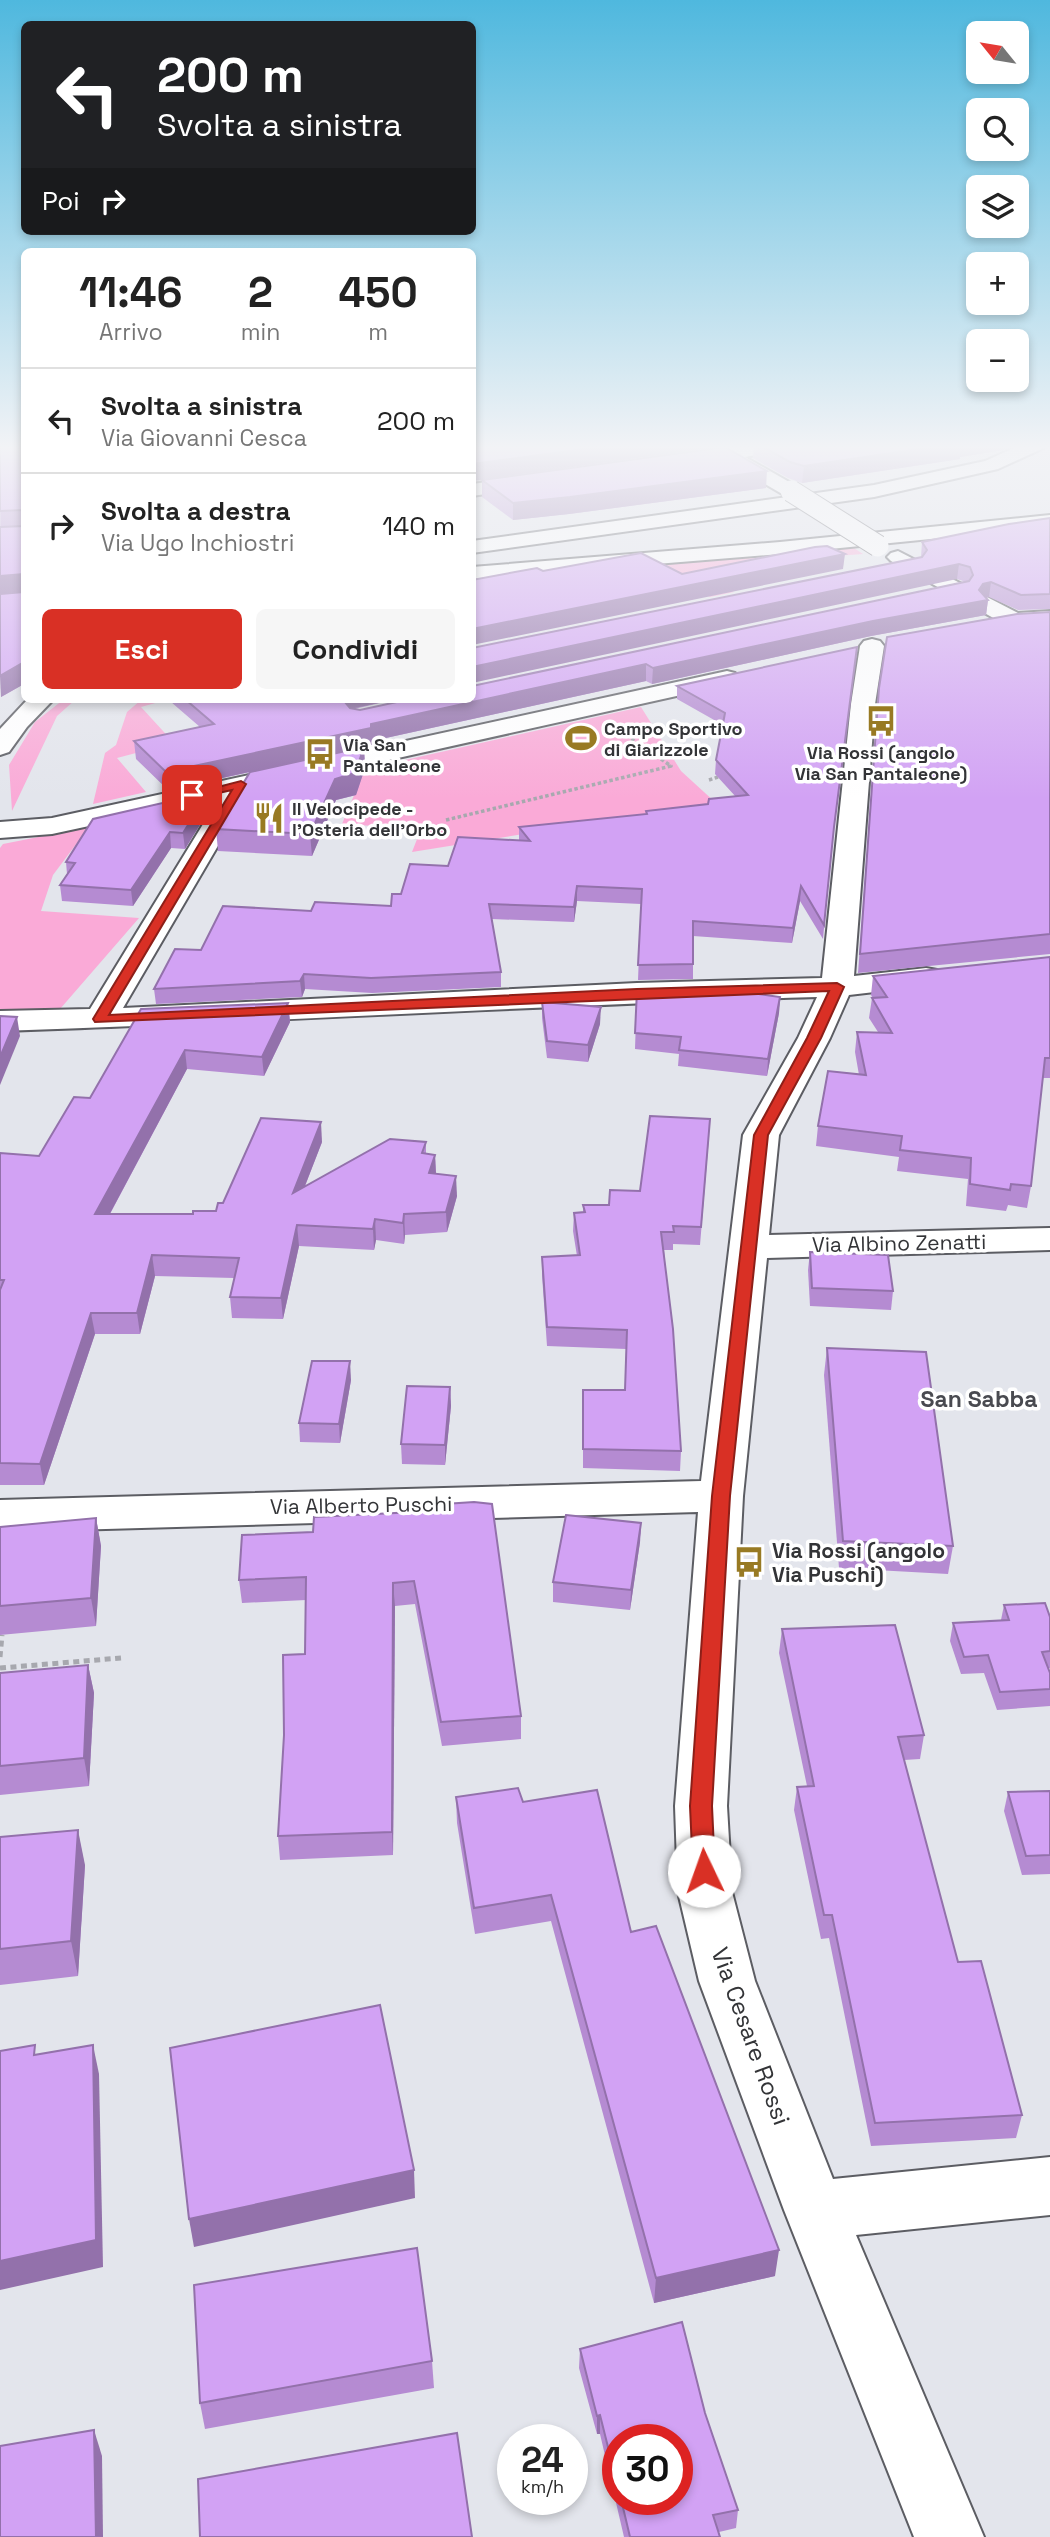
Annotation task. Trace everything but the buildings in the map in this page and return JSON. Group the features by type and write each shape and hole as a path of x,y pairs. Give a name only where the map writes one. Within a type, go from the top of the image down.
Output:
{"street":[{"path":"476,573 603,562"},
{"path":"909,562 1014,620"},
{"path":"885,570 912,564"},
{"path":"921,597 958,589"},
{"path":"979,625 1050,618"},
{"name":"Via Cesare Rossi","path":"871,646 863,704 857,790 849,841 837,987 814,1038 761,1135 721,1496 701,1806 705,1892 727,1981 815,2210 949,2537"},
{"path":"0,830 52,826 750,673"},
{"path":"0,747 18,722 38,703"},
{"path":"380,733 401,748"},
{"path":"100,1019 241,784"},
{"path":"0,1021 346,1009 637,993 837,987 957,974"},
{"name":"Via Albino Zenatti","path":"747,1247 1050,1238"},
{"name":"Via Alberto Puschi","path":"0,1516 721,1496"},
{"path":"815,2210 1050,2186"}],"path":[{"path":"446,820 671,766 588,708"},
{"path":"709,780 721,776"},
{"path":"0,1657 2,1635"},
{"path":"0,1668 121,1658"}],"shaded area":[{"path":"691,562 798,562 711,581 734,592 710,597 650,566"},
{"path":"59,703 72,703 57,716 12,811 9,765 35,722"},
{"path":"138,703 155,703 141,707 174,743 117,758 146,792 93,804 105,753 116,745 127,712"},
{"name":"Campo Sportivo di Giarizzole","path":"641,707 681,771 716,803 412,852 421,829 342,824 365,769"},
{"path":"89,827 53,875 41,911 139,918 60,1009 0,1010 0,848 3,844"}],"place":[{"name":"Via Rossi (angolo Via San Pantaleone)","path":"881,721"},
{"name":"Campo Sportivo di Giarizzole","path":"581,738"},
{"name":"Via San Pantaleone","path":"320,754"},
{"name":"Il Velocipede - l'Osteria dell'Orbo","path":"269,818"},
{"name":"Via Rossi (angolo Via Puschi)","path":"749,1562"}],"district":[{"name":"San Sabba","path":"979,1399"}],"route":[{"path":"192,795 241,784 100,1019 637,993 837,987 814,1038 761,1135 721,1496 701,1806 704,1871"}]}
